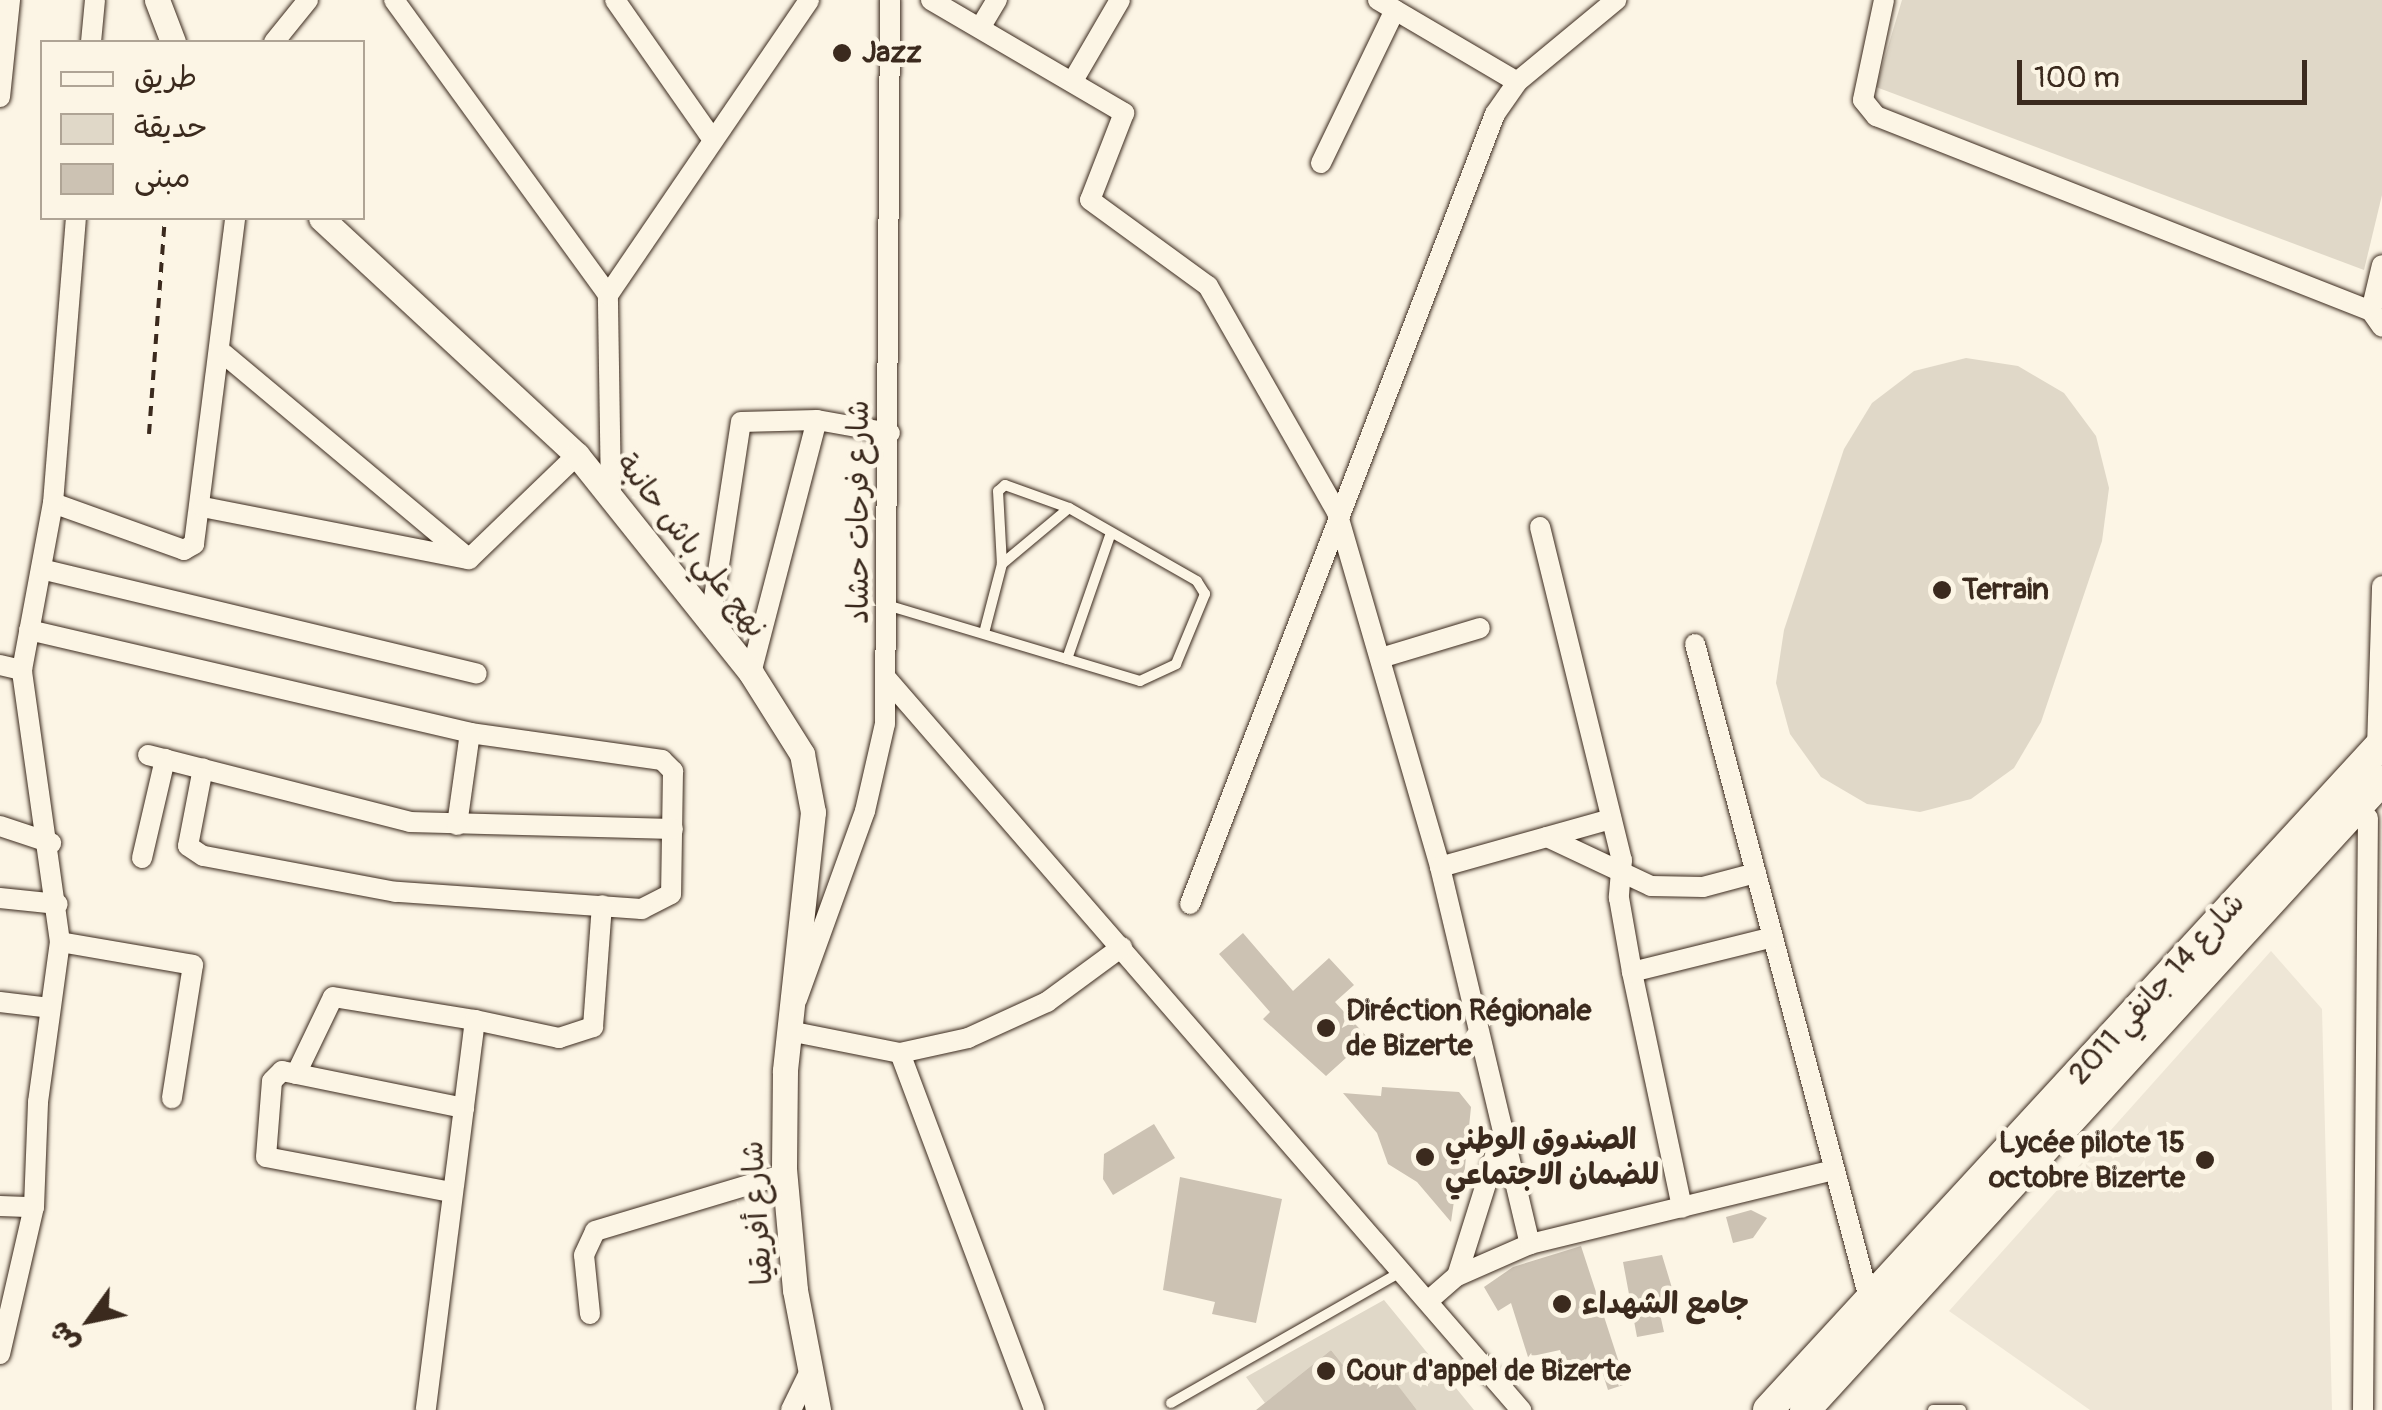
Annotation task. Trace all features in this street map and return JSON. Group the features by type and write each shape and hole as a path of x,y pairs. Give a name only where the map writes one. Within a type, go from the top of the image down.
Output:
{"main road":[{"name":"شارع 14 جانفي 2011","path":"1804,1410 2357,802 2380,746"},
{"name":"شارع 14 جانفي 2011","path":"1768,1410 2382,780"}],"street":[{"path":"0,97 10,0"},
{"path":"91,40 95,0"},
{"path":"158,0 172,40"},
{"path":"276,40 308,0"},
{"path":"394,0 608,295"},
{"path":"615,0 711,137"},
{"path":"611,494 608,295 711,137 808,0"},
{"name":"شارع فرحات حشاد","path":"791,1020 865,810 887,679 890,0"},
{"path":"930,0 1118,106 1125,122 1090,200 1208,286 1337,512 1384,657 1440,867 1500,1136 1530,1244"},
{"path":"980,28 997,0"},
{"path":"1074,79 1120,0"},
{"path":"1190,904 1337,512 1495,114 1517,82 1616,0"},
{"path":"1884,0 1863,90 1876,116 2376,319 2382,265"},
{"path":"1322,163 1386,5 1517,82"},
{"path":"0,1354 34,1207 50,1008 60,942 51,843 22,670 53,503 76,220"},
{"path":"53,503 184,550 194,544 203,507 224,354 235,220"},
{"name":"نهج علي باش حانبة","path":"323,220 577,455 751,674 789,729 810,781 811,849 791,1020"},
{"path":"224,354 469,559"},
{"path":"710,624 736,428 751,417 817,420 890,433"},
{"path":"751,674 817,420"},
{"path":"469,559 577,455"},
{"path":"203,507 469,559"},
{"path":"1540,527 1624,874 1619,898 1682,1208"},
{"path":"41,570 477,674"},
{"path":"2380,746 2382,586"},
{"path":"1384,657 1480,628"},
{"path":"30,630 470,733 670,763 673,829 665,903 602,906 396,892 203,856 188,846 203,768"},
{"path":"1696,644 1870,1302"},
{"path":"0,665 22,670"},
{"path":"887,679 1521,1410"},
{"path":"457,824 470,733"},
{"path":"142,858 157,757 410,822 673,829"},
{"path":"2357,802 2382,838"},
{"path":"2357,802 2372,1001 2362,1119 2372,1214 2363,1410"},
{"path":"1440,867 1611,819"},
{"path":"0,826 51,843"},
{"path":"1546,837 1624,874 1674,890 1756,872"},
{"path":"0,898 58,904"},
{"path":"296,1074 333,997 559,1038 593,1027 602,906"},
{"path":"1632,972 1772,937"},
{"path":"60,942 193,965 172,1098"},
{"path":"791,1020 900,1053 1012,1022 1122,947"},
{"path":"0,1002 50,1008"},
{"path":"426,1410 475,1020"},
{"name":"شارع أفريقيا","path":"791,1020 785,1174 808,1375 818,1410"},
{"path":"900,1053 1034,1410"},
{"path":"451,1192 266,1157 272,1081 276,1072 296,1074 464,1108"},
{"path":"2362,1119 2382,1104"},
{"path":"1456,1276 1500,1136"},
{"path":"1428,1301 1456,1276 1530,1244 1834,1170"},
{"path":"590,1314 584,1255 595,1231 785,1174"},
{"path":"0,1206 34,1207"},
{"path":"791,1410 808,1375"}],"lane":[{"path":"890,606 1140,682 1159,677 1176,664 1202,610 1198,582 1068,508 1005,485 998,491 1002,564 984,633"},
{"path":"1002,564 1068,508"},
{"path":"1066,660 1112,532"},
{"path":"1171,1402 1402,1271"},
{"path":"1933,1410 1961,1410"}],"path":[{"path":"150,434 165,220"}],"shaded area":[{"name":"Lycée pilote 15 octobre Bizerte","path":"2271,951 2322,1009 2332,1410 2090,1410 1949,1311"}],"green space":[{"path":"1902,0 2382,0 2382,195 2364,270 1876,87"},
{"path":"1966,358 2018,366 2064,393 2096,436 2109,488 2102,541 2041,722 2014,768 1971,799 1920,812 1867,804 1821,777 1790,734 1776,683 1784,630 1844,449 1872,403 1914,371"},
{"path":"1384,1300 1474,1410 1417,1410 1379,1362 1355,1380 1331,1350 1265,1403 1246,1377"}],"building":[{"path":"1243,933 1293,991 1329,958 1354,985 1335,1002 1368,1038 1326,1076 1263,1019 1270,1012 1219,954"},
{"name":"الصندوق الوطني للضمان الاجتماعي","path":"1382,1087 1459,1092 1471,1107 1463,1187 1456,1187 1451,1222 1417,1182 1388,1164 1377,1133 1343,1093 1381,1096"},
{"path":"1154,1124 1175,1158 1113,1195 1103,1179 1104,1154"},
{"path":"1180,1177 1282,1199 1256,1323 1212,1314 1215,1302 1163,1290"},
{"path":"1751,1210 1767,1218 1753,1238 1733,1243 1726,1217"},
{"name":"جامع الشهداء","path":"1581,1246 1626,1384 1608,1390 1600,1365 1569,1376 1560,1350 1528,1357 1511,1303 1498,1311 1484,1287 1513,1267"},
{"path":"1662,1255 1679,1311 1660,1314 1664,1332 1637,1337 1623,1262"},
{"name":"Cour d'appel de Bizerte","path":"1331,1350 1355,1380 1379,1361 1417,1410 1256,1410"}],"place":[{"name":"Jazz","path":"842,53"},
{"name":"Terrain","path":"1942,590"},
{"name":"Diréction Régionale de Bizerte","path":"1326,1028"},
{"name":"الصندوق الوطني للضمان الاجتماعي","path":"1425,1157"},
{"name":"Lycée pilote 15 octobre Bizerte","path":"2205,1160"},
{"name":"جامع الشهداء","path":"1562,1304"},
{"name":"Cour d'appel de Bizerte","path":"1326,1371"}]}
